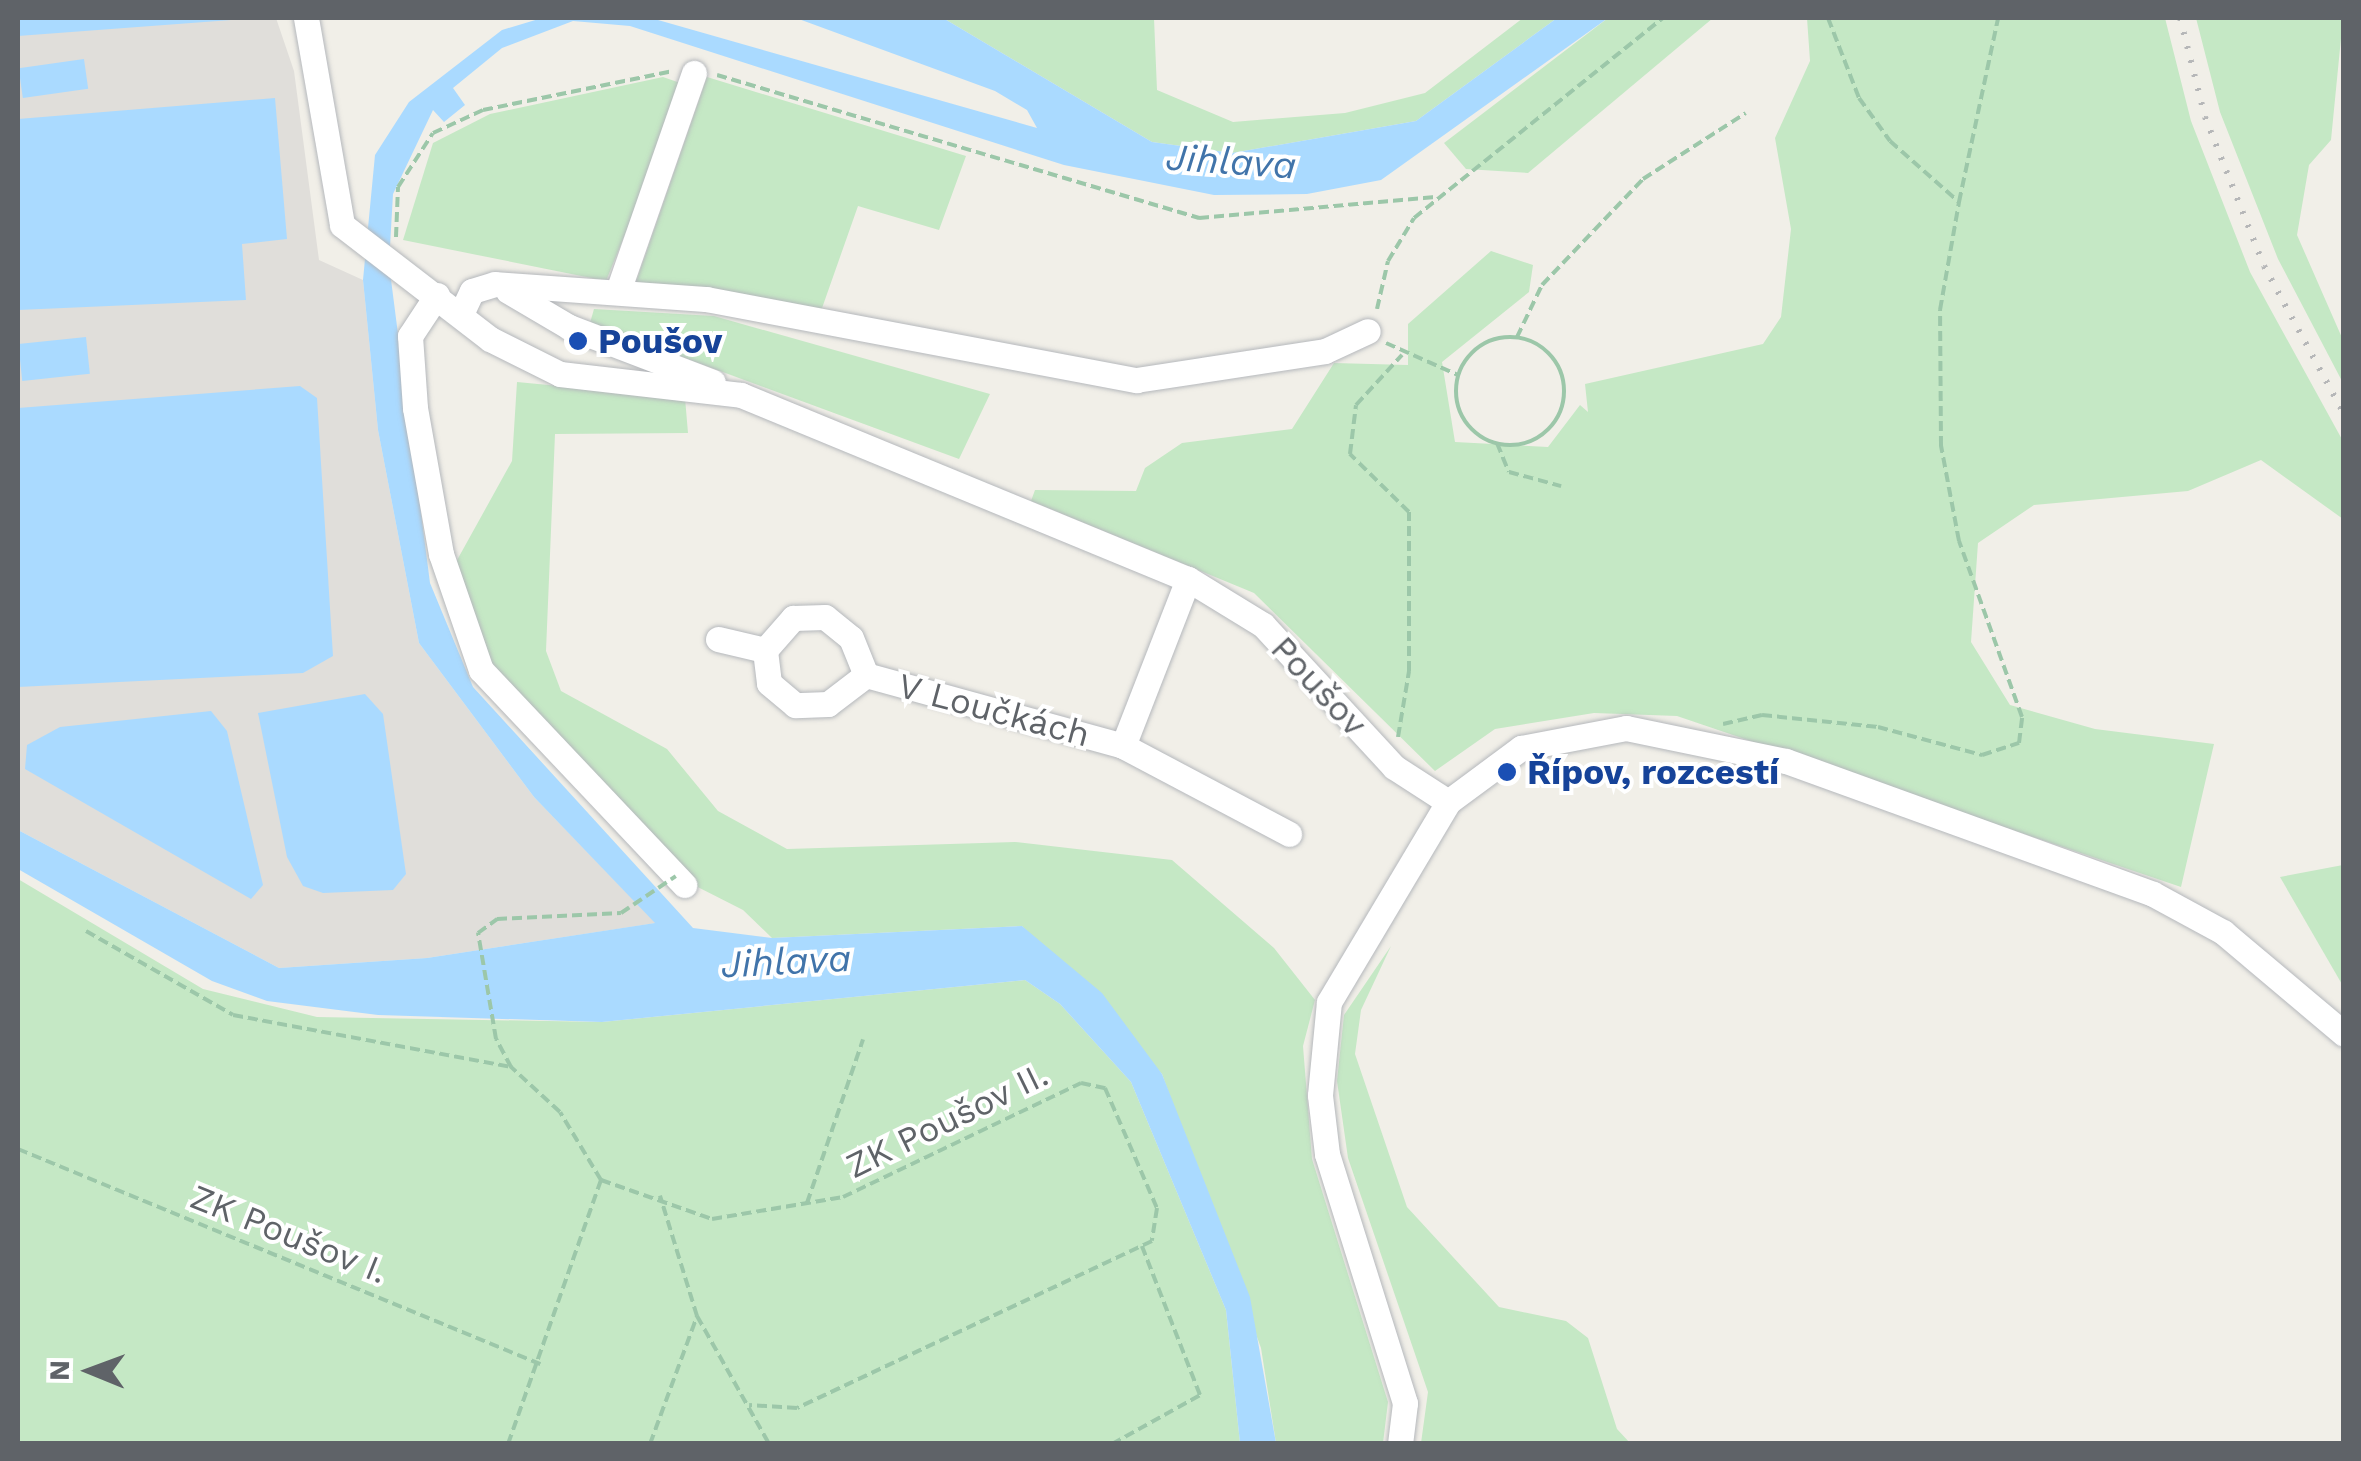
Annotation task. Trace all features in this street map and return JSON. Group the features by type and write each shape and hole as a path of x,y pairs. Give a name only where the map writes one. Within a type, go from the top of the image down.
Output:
{"street":[{"name":"Poušov","path":"306,18 330,195 352,238 396,254 436,295 520,359 560,374 741,395 1188,580 1263,625 1394,766 1448,802"},
{"path":"618,291 694,73"},
{"path":"495,284 568,327 741,395"},
{"path":"462,312 472,291 495,284 618,291 991,346 1136,380 1324,351 1368,331"},
{"path":"436,295 410,336 414,408 441,554 480,670 680,880"},
{"name":"V Loučkách","path":"1124,746 1188,580"},
{"name":"V Loučkách","path":"825,617 851,638 866,675 828,704 795,705 770,684 765,650 793,618 825,617"},
{"path":"718,639 765,650"},
{"name":"V Loučkách","path":"866,675 1124,746 1289,834"},
{"path":"1400,1444 1405,1403 1327,1154 1322,1046 1344,969 1448,802 1499,760 1551,737 1604,728 1680,736 1786,761 2152,894 2224,932 2344,1034"}],"path":[{"path":"1368,331 1388,261 1436,197 1663,18"},
{"path":"1828,18 1869,112 1960,202"},
{"path":"1680,736 1762,715 1878,727 1982,755 2019,743 2022,717 1959,540 1941,446 1940,310 1998,18"},
{"path":"396,254 398,187 432,133 506,105 662,70 694,73 1199,218 1436,197"},
{"path":"1517,337 1542,285 1642,179 1746,112"},
{"path":"1497,444 1534,440 1563,401 1550,354 1517,337 1476,349 1458,375 1460,412 1497,444 1508,472 1560,486"},
{"path":"1394,766 1409,671 1408,512 1350,454 1356,406 1404,354 1458,375"},
{"path":"508,1444 542,1365 601,1180 560,1112 511,1067 496,1038 478,933 497,918 621,912 680,880"},
{"path":"86,930 234,1015 511,1067"},
{"path":"806,1203 863,1039"},
{"name":"ZK Poušov II.","path":"601,1180 660,1196 712,1219 857,1193 1081,1084 1105,1088 1144,1172 1159,1217 1142,1246"},
{"name":"ZK Poušov I.","path":"18,1149 542,1365"},
{"path":"660,1196 698,1316 768,1444"},
{"path":"750,1405 797,1408 1142,1246 1200,1382 1194,1406 1112,1444"},
{"path":"650,1444 698,1316"}],"shaded area":[{"path":"18,18 276,18 294,71 319,260 363,280 378,430 419,643 534,797 656,923 427,958 279,968 18,830"}],"green space":[{"path":"943,18 1154,18 1157,90 1233,122 1345,113 1425,93 1523,18 1557,18 1416,121 1232,153 1152,142"},
{"path":"1608,18 1713,18 1528,173 1466,169 1444,143"},
{"path":"1807,18 2165,18 2191,121 2250,272 2344,443 2343,519 2261,460 2188,491 2034,505 1978,543 1971,642 2010,705 2095,729 2214,744 2181,887 1677,716 1594,713 1495,729 1435,771 1254,593 1031,501 1035,490 1136,491 1145,468 1182,443 1292,429 1334,363 1408,365 1408,324 1491,251 1533,265 1529,292 1442,362 1455,442 1548,447 1580,405 1588,412 1585,384 1763,344 1781,317 1791,229 1775,138 1810,61"},
{"path":"2196,18 2343,18 2331,140 2309,165 2297,235 2343,340 2343,383 2278,259 2220,112"},
{"path":"663,77 686,85 606,281 403,240 433,143 490,114"},
{"path":"707,77 966,156 939,230 858,206 821,311 635,285"},
{"path":"594,309 714,316 990,394 959,459 590,323"},
{"path":"517,382 685,398 688,433 555,434 546,651 561,691 667,749 718,811 787,849 1015,842 1172,860 1274,948 1315,1000 1303,1046 1312,1159 1388,1402 1383,1443 1276,1443 1261,1348 1162,1074 1022,926 772,938 743,910 676,876 487,665 456,562 512,461"},
{"path":"2344,865 2343,986 2280,877"},
{"path":"18,879 203,989 317,1017 602,1022 1025,980 1060,1004 1131,1082 1226,1310 1240,1443 18,1443"},
{"path":"1391,946 1361,1010 1355,1054 1407,1207 1499,1307 1566,1321 1588,1338 1617,1429 1630,1443 1421,1443 1428,1392 1348,1158 1337,1081 1344,1015"}],"water":[{"path":"18,18 231,18 231,20 18,36"},
{"name":"Jihlava","path":"542,18 651,18 1037,128 1027,110 995,91 796,18 943,18 1152,142 1232,153 1416,121 1557,18 1608,18 1381,180 1307,194 1214,195 1064,165 630,26 573,21 502,48 453,88 465,105 444,122 433,110 393,194 389,264 430,583 473,687 693,928 772,938 1022,926 1102,993 1162,1074 1250,1297 1276,1443 1240,1443 1226,1310 1131,1082 1060,1004 1025,980 602,1022 378,1015 267,1001 212,981 18,869 18,830 279,968 427,958 655,923 534,797 419,643 378,430 363,280 375,155 409,102 502,30"},
{"path":"84,59 88,89 23,98 19,68"},
{"path":"275,98 287,239 242,244 246,300 18,310 18,119"},
{"path":"86,337 90,374 22,381 18,344"},
{"path":"300,386 317,398 333,656 303,673 18,687 18,408"},
{"path":"365,694 383,714 406,874 393,890 323,893 303,886 287,857 258,713"},
{"path":"211,711 227,731 263,885 251,899 25,769 27,745 60,727"}],"railway":[{"path":"2180,18 2205,117 2264,266 2344,414"}],"place":[{"name":"Poušov","path":"578,341"},
{"name":"Řípov, rozcestí","path":"1507,772"}]}
